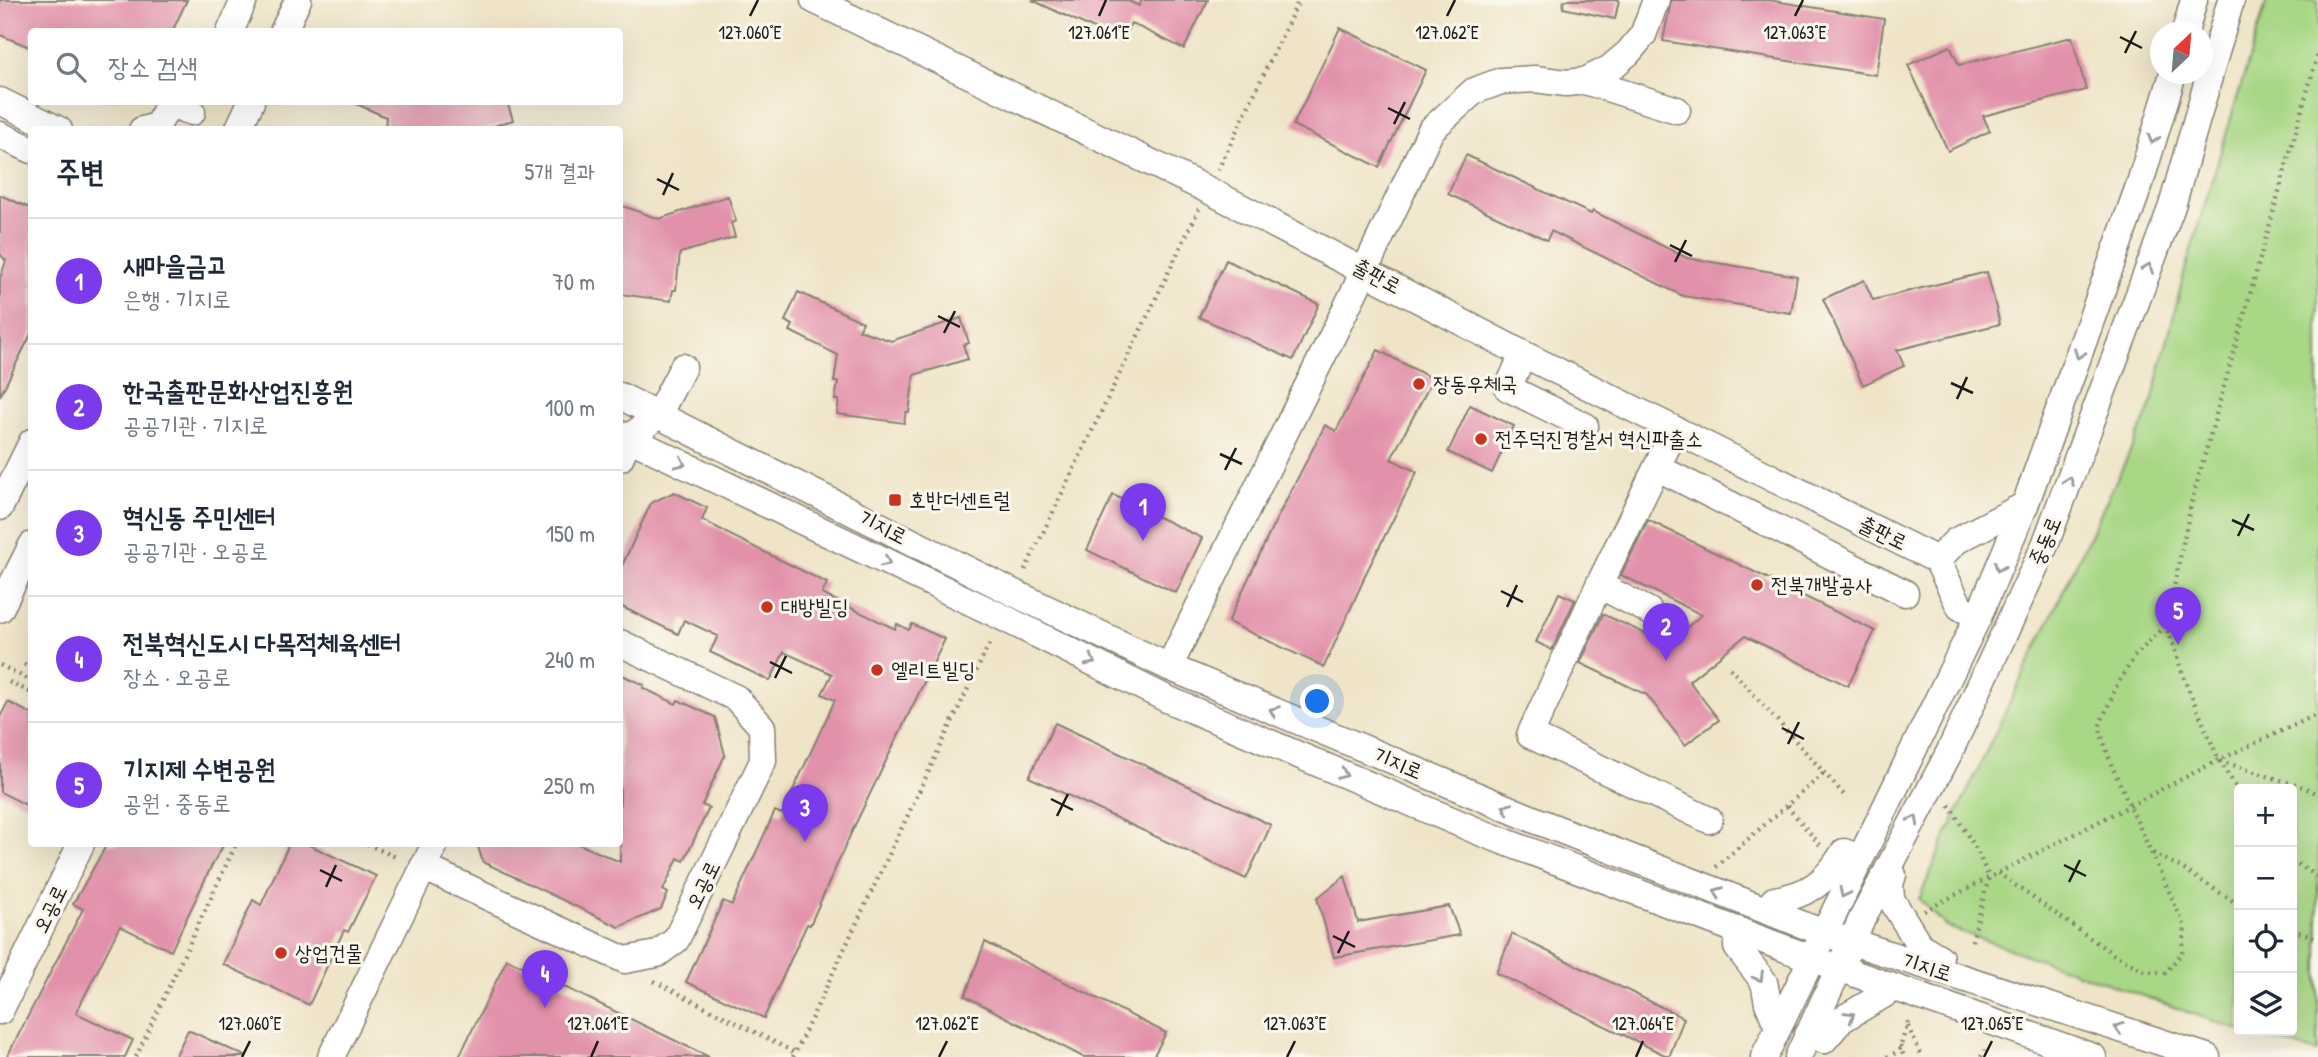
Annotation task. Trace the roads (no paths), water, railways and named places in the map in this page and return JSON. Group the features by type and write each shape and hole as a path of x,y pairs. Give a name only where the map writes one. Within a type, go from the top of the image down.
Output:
{"street":[{"path":"232,28 244,0"},
{"path":"285,28 298,0"},
{"name":"출판로","path":"814,0 845,7 1365,270 1523,354 1937,559"},
{"path":"1169,667 1432,130 1474,91 1501,81 1585,81 1609,69 1628,53 1643,35 1656,0"},
{"path":"2188,21 2194,0"},
{"name":"중동로","path":"1802,1046 1889,866 1949,753 2045,545 2172,206 2231,0"},
{"path":"1585,81 1676,110"},
{"name":"중동로","path":"1764,1057 1978,617 2025,505 2140,183 2169,84"},
{"path":"0,101 51,126"},
{"path":"157,126 168,105"},
{"path":"171,105 190,114"},
{"path":"0,135 28,148"},
{"path":"1523,354 1508,388 1585,426"},
{"path":"623,444 658,415 683,367"},
{"name":"기지로","path":"623,398 1004,588 1169,667 1540,822 1825,933 2207,1057"},
{"path":"1675,430 1530,735 1709,820"},
{"name":"기지로","path":"623,444 1169,700 1482,834 1810,958 2093,1057"},
{"path":"0,507 28,450"},
{"path":"1658,468 1905,593"},
{"path":"1978,617 1960,607 1937,559 1956,541 2025,505"},
{"path":"0,609 28,552"},
{"path":"1600,585 1648,611"},
{"name":"오공로","path":"331,1057 429,855 625,960 657,954 676,940 763,761 762,727 736,698 623,644"},
{"name":"오공로","path":"0,1011 80,847"},
{"path":"1766,910 1774,900 1795,897 1808,891 1834,869 1844,852 1860,858"},
{"path":"1889,866 1893,875 1889,884 1891,900 1920,946 1940,958 1936,970"},
{"path":"1738,930 1737,947 1764,982 1768,1003 1778,1027"},
{"path":"1802,1046 1824,1040 1841,1020 1895,988"}],"place":[{"name":"장동우체국","path":"1419,384"},
{"name":"전주덕진경찰서 혁신파출소","path":"1481,439"},
{"name":"호반더센트럴","path":"895,500"},
{"name":"새마을금고","path":"1143,541"},
{"name":"전북개발공사","path":"1757,585"},
{"name":"대방빌딩","path":"767,607"},
{"name":"기지제 수변공원","path":"2178,645"},
{"name":"한국출판문화산업진흥원","path":"1666,661"},
{"name":"엘리트빌딩","path":"877,670"},
{"name":"혁신동 주민센터","path":"805,842"},
{"name":"상업건물","path":"281,953"},
{"name":"전북혁신도시 다목적체육센터","path":"545,1008"}]}
